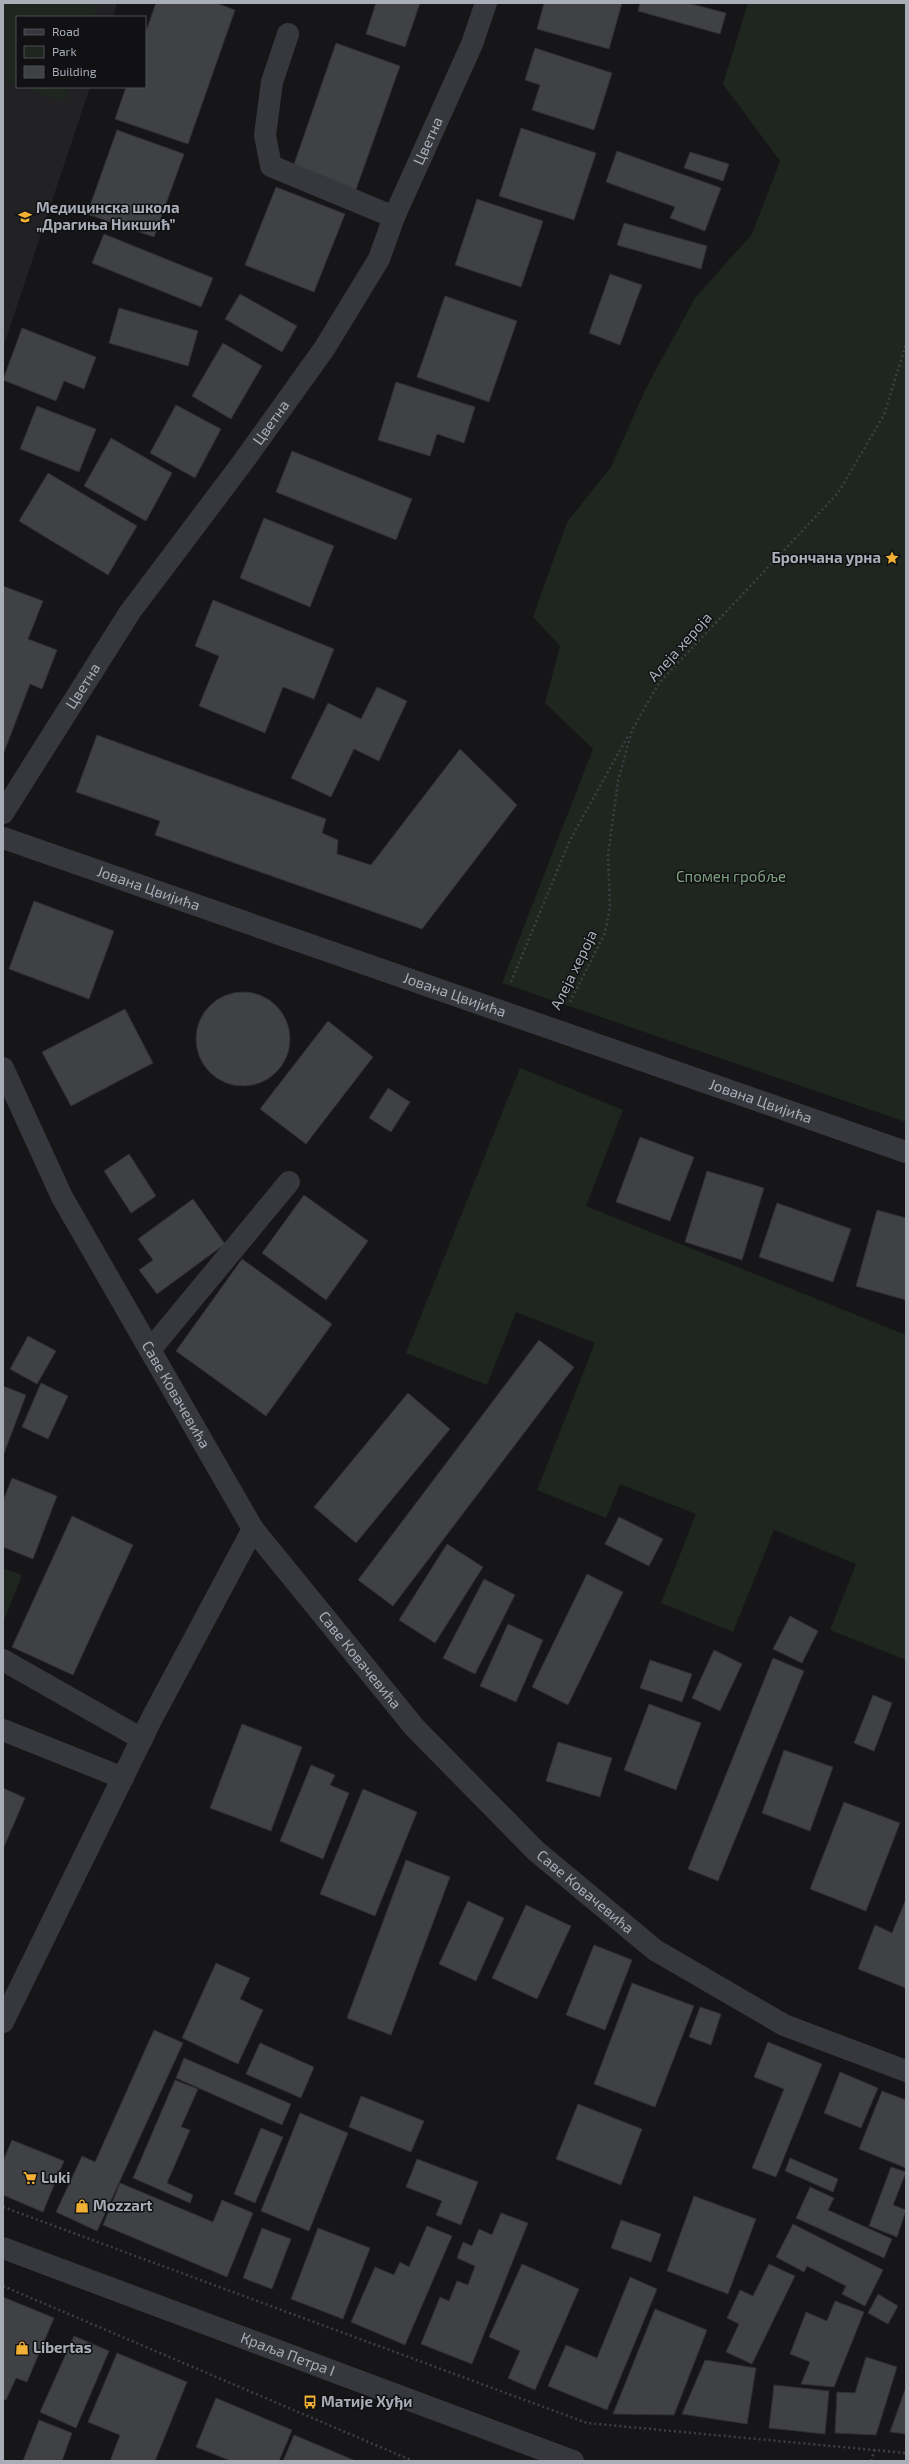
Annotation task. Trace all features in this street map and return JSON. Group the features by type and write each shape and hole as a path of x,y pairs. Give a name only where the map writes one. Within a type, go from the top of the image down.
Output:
{"street":[{"name":"Цветна","path":"3,814 130,612 244,462 324,349 378,259 394,217 472,44 486,3"},
{"path":"288,34 272,82 265,135 271,166 394,217"},
{"name":"Јована Цвијића","path":"3,838 556,1029 906,1152"},
{"name":"Саве Ковачевића","path":"3,1068 62,1197 253,1529 415,1728 536,1852 655,1950 784,2024 906,2071"},
{"path":"150,1350 289,1182"},
{"path":"3,2022 122,1778 253,1529"},
{"path":"3,1660 142,1739"},
{"path":"3,1730 122,1778"},
{"name":"Краља Петра I","path":"3,2248 573,2461"}],"path":[{"name":"Алеја хероја","path":"556,1029 605,934 610,907 608,855 618,781 632,730 658,683 838,493 884,415 906,344"},
{"path":"500,1010 570,840 632,730"},
{"path":"3,2207 588,2423 639,2430 874,2449 906,2453"},
{"path":"3,2286 413,2461"},
{"path":"871,2461 874,2449"}],"shaded area":[{"name":"Медицинска школа „Драгиња Никшић”","path":"3,3 117,3 113,16 16,16 16,88 90,88 3,348"}],"green space":[{"path":"3,3 99,3 94,16 16,16 16,85 3,80"},
{"name":"Спомен гробље","path":"748,3 906,3 906,1122 502,983 593,749 545,703 560,646 533,617 567,522 611,467 646,388 695,298 752,234 780,161 723,84"},
{"path":"25,88 69,88 64,102"},
{"path":"520,1068 623,1110 586,1206 906,1335 906,1660 830,1630 856,1564 774,1530 733,1632 661,1603 696,1514 620,1484 606,1518 537,1490 595,1343 516,1312 487,1385 406,1353"},
{"path":"3,1568 22,1575 3,1623"}],"building":[{"path":"156,3 216,3 235,10 188,144 115,119 126,88 146,88 146,31"},
{"path":"376,3 420,3 405,47 366,34"},
{"path":"544,3 622,3 609,49 537,29"},
{"path":"640,3 688,3 726,13 720,34 638,11"},
{"path":"336,43 400,66 354,195 291,173"},
{"path":"535,48 612,73 594,130 532,110 540,85 525,80"},
{"path":"521,128 596,153 574,220 499,196"},
{"path":"117,130 184,154 154,237 87,214"},
{"path":"617,151 721,188 705,231 670,218 675,207 606,182"},
{"path":"690,152 729,164 723,181 684,168"},
{"path":"276,187 345,214 314,292 245,265"},
{"path":"477,199 543,221 521,287 455,265"},
{"path":"624,223 707,246 701,269 617,245"},
{"path":"104,234 213,278 201,307 92,263"},
{"path":"610,274 642,285 620,345 589,333"},
{"path":"240,294 297,326 282,352 225,319"},
{"path":"445,296 517,321 489,402 417,377"},
{"path":"119,308 198,331 188,366 109,343"},
{"path":"22,328 96,357 84,389 64,381 56,401 3,380"},
{"path":"223,343 262,366 231,419 192,396"},
{"path":"396,382 475,407 464,443 437,434 430,456 378,440"},
{"path":"176,405 221,429 195,478 150,453"},
{"path":"37,406 96,429 79,472 20,449"},
{"path":"111,438 172,473 146,521 84,486"},
{"path":"292,451 412,499 396,540 276,492"},
{"path":"48,473 137,526 108,575 19,521"},
{"path":"264,518 334,546 310,607 240,578"},
{"path":"3,586 43,601 28,639 57,650 42,689 30,684 3,755"},
{"path":"213,600 334,649 314,699 283,687 265,733 199,706 219,656 195,646"},
{"path":"377,687 407,701 379,761 354,749 331,797 291,778 328,703 361,719"},
{"path":"97,735 326,819 322,833 338,840 337,854 371,865 460,749 517,805 422,929 155,835 160,821 76,792"},
{"path":"34,901 114,931 89,999 9,969"},
{"path":"243,992 261,996 276,1006 286,1021 290,1039 286,1057 276,1072 261,1082 243,1086 225,1082 210,1072 200,1057 196,1039 200,1021 210,1006 225,996"},
{"path":"125,1009 153,1063 71,1106 42,1052"},
{"path":"328,1021 373,1057 306,1144 260,1109"},
{"path":"388,1088 410,1102 391,1132 369,1118"},
{"path":"640,1137 694,1157 670,1221 616,1202"},
{"path":"129,1154 156,1196 131,1213 104,1171"},
{"path":"707,1171 764,1188 742,1260 685,1242"},
{"path":"304,1195 368,1241 326,1300 262,1253"},
{"path":"193,1199 225,1244 157,1294 139,1270 153,1260 138,1239"},
{"path":"777,1203 851,1229 833,1282 759,1257"},
{"path":"877,1210 906,1218 906,1300 856,1286"},
{"path":"242,1259 332,1324 266,1416 176,1351"},
{"path":"28,1336 56,1351 37,1384 10,1369"},
{"path":"539,1340 574,1367 393,1606 358,1580"},
{"path":"41,1383 68,1396 48,1439 22,1427"},
{"path":"3,1386 26,1395 3,1456"},
{"path":"408,1393 450,1429 356,1543 314,1507"},
{"path":"12,1478 57,1496 33,1559 3,1547 3,1501"},
{"path":"72,1516 133,1545 73,1675 12,1647"},
{"path":"619,1517 663,1539 649,1566 605,1544"},
{"path":"447,1544 483,1567 435,1643 399,1620"},
{"path":"587,1574 623,1592 568,1705 532,1687"},
{"path":"484,1579 515,1595 475,1674 443,1658"},
{"path":"790,1616 818,1631 802,1663 773,1649"},
{"path":"508,1624 543,1640 516,1702 480,1686"},
{"path":"714,1650 742,1664 720,1711 692,1698"},
{"path":"773,1658 804,1671 718,1881 688,1869"},
{"path":"650,1660 692,1674 682,1702 640,1688"},
{"path":"873,1695 892,1703 874,1751 854,1743"},
{"path":"649,1704 701,1723 676,1790 624,1770"},
{"path":"242,1724 302,1747 271,1831 210,1808"},
{"path":"558,1742 612,1758 600,1797 546,1781"},
{"path":"784,1750 833,1767 810,1831 762,1813"},
{"path":"311,1765 335,1775 330,1785 349,1793 323,1859 280,1841"},
{"path":"3,1788 25,1798 3,1849"},
{"path":"363,1789 417,1812 375,1916 320,1894"},
{"path":"844,1802 900,1823 866,1911 810,1889"},
{"path":"406,1860 450,1877 391,2035 347,2018"},
{"path":"906,1899 906,1988 858,1969 875,1925 892,1933"},
{"path":"468,1901 504,1918 476,1981 439,1964"},
{"path":"526,1905 571,1926 537,1999 492,1978"},
{"path":"594,1945 632,1960 605,2030 566,2015"},
{"path":"216,1963 250,1978 240,1999 263,2010 238,2064 182,2038"},
{"path":"632,1983 694,2006 655,2107 594,2084"},
{"path":"700,2007 721,2014 711,2045 689,2037"},
{"path":"154,2030 183,2043 97,2231 56,2212 82,2156 95,2162"},
{"path":"768,2042 822,2064 776,2177 752,2168 784,2089 754,2077"},
{"path":"260,2043 314,2067 301,2098 246,2074"},
{"path":"184,2058 291,2104 282,2125 176,2078"},
{"path":"840,2072 878,2088 861,2128 824,2113"},
{"path":"175,2080 198,2089 181,2127 190,2130 167,2183 193,2195 190,2203 133,2178"},
{"path":"882,2091 906,2100 906,2168 859,2149"},
{"path":"361,2096 424,2121 411,2152 349,2127"},
{"path":"578,2104 642,2129 621,2185 556,2159"},
{"path":"300,2113 348,2133 309,2231 261,2211"},
{"path":"261,2128 283,2137 255,2203 234,2194"},
{"name":"Luki","path":"12,2140 64,2161 43,2212 3,2195 3,2161"},
{"path":"790,2158 838,2179 833,2192 785,2171"},
{"path":"417,2159 478,2182 461,2225 436,2215 442,2201 406,2187"},
{"path":"891,2167 906,2172 893,2205 906,2210 897,2237 869,2226"},
{"path":"120,2183 213,2222 222,2200 253,2213 227,2277 103,2225"},
{"path":"810,2187 834,2198 828,2210 892,2239 884,2258 796,2218"},
{"path":"694,2196 756,2219 728,2294 667,2271"},
{"path":"501,2213 528,2223 472,2364 421,2344 440,2297 449,2301 457,2281 468,2285 475,2266 457,2258 463,2242 472,2246 479,2229 492,2235"},
{"path":"621,2220 661,2234 651,2262 611,2248"},
{"path":"793,2224 883,2270 865,2306 842,2294 846,2286 807,2266 804,2272 776,2257"},
{"path":"427,2226 452,2236 405,2345 351,2322 375,2267 394,2275 400,2262 409,2267"},
{"path":"262,2228 291,2239 272,2289 243,2278"},
{"path":"318,2228 370,2248 343,2319 291,2299"},
{"path":"522,2264 579,2289 535,2390 508,2378 520,2351 489,2337"},
{"path":"769,2264 795,2276 752,2364 726,2352 739,2324 727,2318 740,2290 753,2296"},
{"path":"630,2277 657,2289 607,2410 548,2386 566,2345 597,2358"},
{"path":"878,2294 898,2306 888,2324 868,2313"},
{"name":"Libertas","path":"3,2297 54,2318 27,2382 16,2378 6,2400 3,2399"},
{"path":"835,2301 864,2312 834,2387 801,2384 810,2362 790,2354 806,2312 827,2321"},
{"path":"655,2309 707,2330 674,2415 613,2414"},
{"path":"74,2336 109,2351 76,2428 40,2412"},
{"path":"117,2353 187,2382 155,2461 110,2461 120,2435 88,2422"},
{"path":"866,2357 897,2367 876,2435 835,2433 837,2392 855,2393"},
{"path":"705,2360 756,2368 747,2424 682,2414"},
{"path":"774,2385 829,2391 825,2434 769,2428"},
{"path":"906,2387 906,2434 890,2432"},
{"path":"216,2398 292,2430 279,2461 231,2461 196,2447"},
{"path":"39,2420 72,2433 62,2461 23,2461"},
{"path":"294,2435 356,2461 283,2461"}],"place":[{"name":"Медицинска школа „Драгиња Никшић”","path":"25,217"},
{"name":"Брончана урна","path":"892,558"},
{"name":"Luki","path":"30,2178"},
{"name":"Mozzart","path":"82,2206"},
{"name":"Libertas","path":"22,2348"},
{"name":"Матије Хуђи","path":"310,2402"}]}
